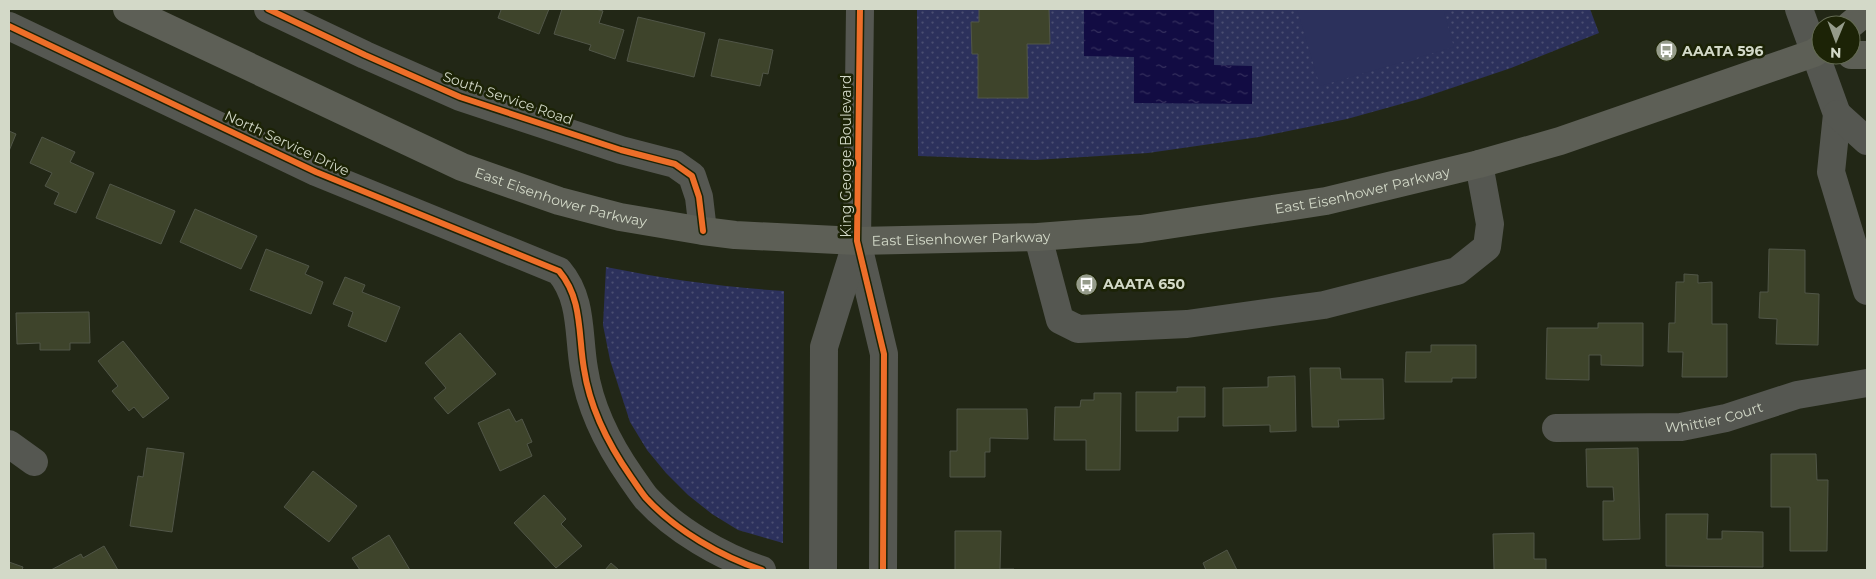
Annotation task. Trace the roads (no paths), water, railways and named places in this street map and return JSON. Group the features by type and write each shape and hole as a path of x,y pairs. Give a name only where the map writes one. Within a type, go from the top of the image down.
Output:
{"main road":[{"name":"East Eisenhower Parkway","path":"127,9 462,166 559,201 607,214 703,232 858,241 1038,237 1141,229 1326,201 1480,164 1560,140 1811,55"}],"street":[{"name":"South Service Road","path":"268,9 460,97 621,150 675,164 692,176 699,197 703,232"},
{"name":"King George Boulevard","path":"860,9 858,241 884,354 883,570"},
{"path":"1799,9 1811,35"},
{"name":"North Service Drive","path":"9,26 316,172 559,271 568,281 575,297 584,368 590,398 603,431 621,463 646,498 678,526 718,552 762,570"},
{"path":"1823,65 1837,114 1831,172 1867,291"},
{"path":"1837,114 1867,141"},
{"path":"1038,237 1060,320 1078,329 1187,324 1324,305 1457,271 1487,247 1490,224 1480,164"},
{"name":"King George Boulevard","path":"823,570 824,347 858,241"},
{"name":"Whittier Court","path":"1556,428 1681,427 1726,418 1796,395 1867,383"},
{"path":"9,444 34,462"}],"water":[{"path":"1084,9 1214,9 1214,65 1252,66 1252,104 1134,103 1134,57 1084,56"}],"place":[{"name":"AAATA 596","path":"1666,51"},
{"name":"AAATA 650","path":"1087,284"}]}
